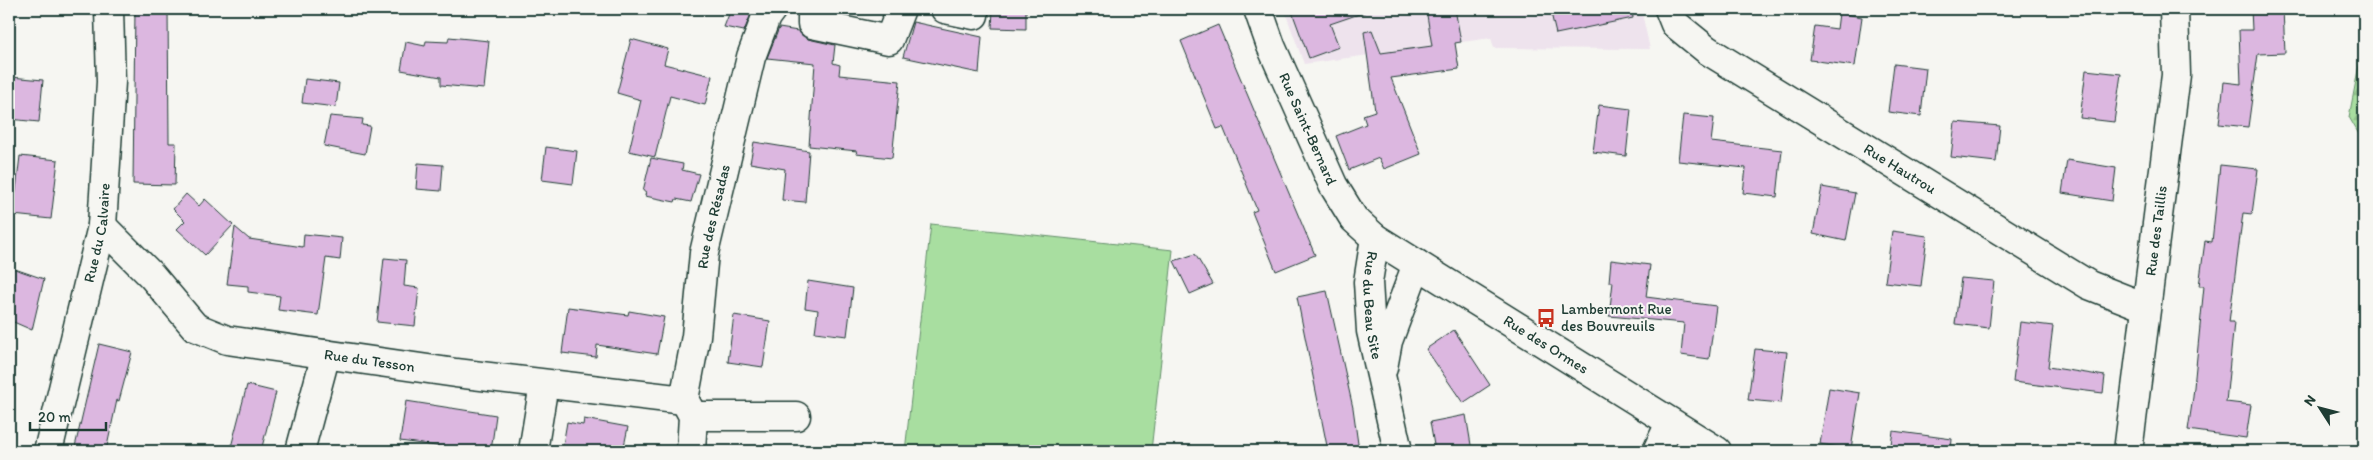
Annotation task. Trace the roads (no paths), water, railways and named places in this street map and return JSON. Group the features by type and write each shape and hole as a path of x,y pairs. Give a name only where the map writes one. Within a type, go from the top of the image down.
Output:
{"street":[{"name":"Rue du Calvaire","path":"48,451 102,226 111,82 109,9"},
{"name":"Rue des Résadas","path":"689,408 704,253 744,84 759,35 766,17 772,9"},
{"path":"812,9 812,24 889,40 901,9"},
{"path":"945,9 974,15 974,9"},
{"name":"Rue Saint-Bernard","path":"1258,9 1272,46 1333,185 1354,219 1374,238"},
{"name":"Rue Hautrou","path":"1669,9 1675,24 1707,50 2089,285 2145,307"},
{"name":"Rue des Taillis","path":"2128,451 2176,75 2174,9"},
{"name":"Rue du Tesson","path":"102,226 152,276 195,326 227,340 544,384 689,408 796,416"},
{"name":"Rue des Ormes","path":"1374,238 1717,451"},
{"name":"Rue du Beau Site","path":"1374,238 1368,282 1371,331 1382,372 1398,451"},
{"name":"Rue du Beau Site","path":"1382,372 1388,341 1417,264"},
{"path":"300,451 326,354"},
{"path":"533,451 544,384"},
{"path":"689,408 692,451"},
{"path":"1657,451 1670,423"}],"place":[{"name":"Lambermont Rue des Bouvreuils","path":"1546,318"}]}
